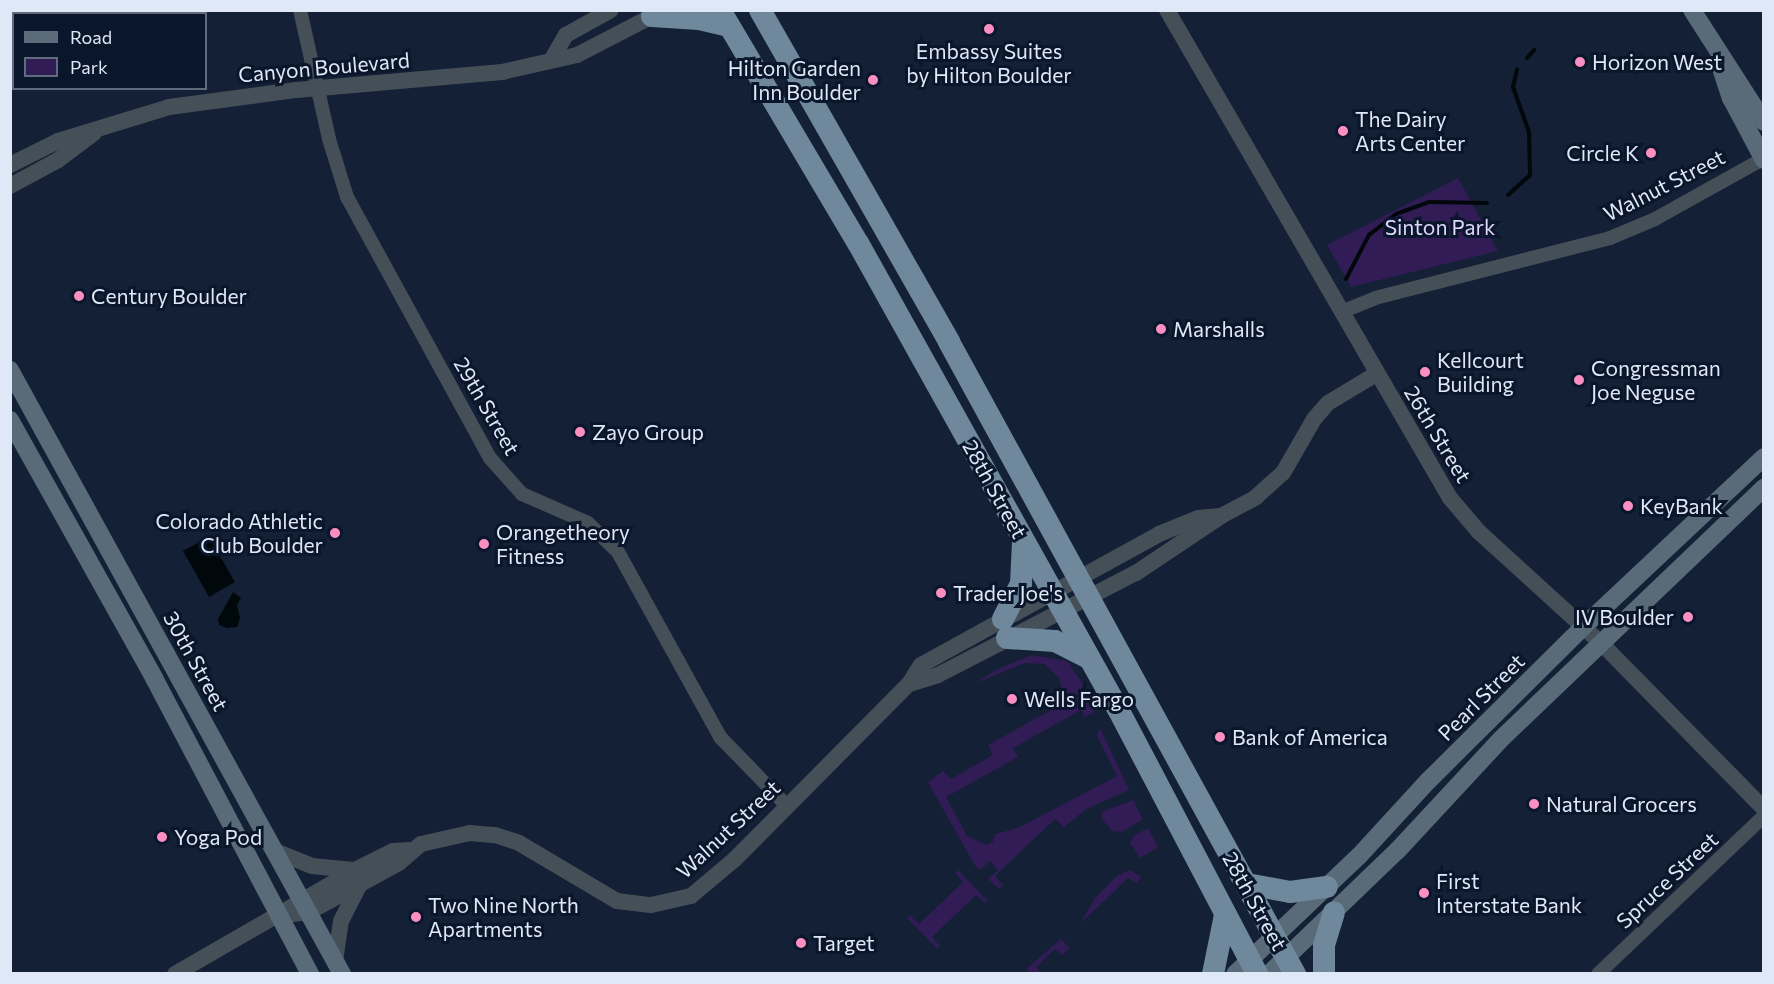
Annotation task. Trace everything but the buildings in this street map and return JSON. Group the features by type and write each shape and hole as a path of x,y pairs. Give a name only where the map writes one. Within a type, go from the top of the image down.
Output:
{"highway":[{"name":"28th Street","path":"760,10 1084,587 1291,966"},
{"path":"658,13 699,19 725,18"},
{"name":"28th Street","path":"725,18 858,243 1089,658 1225,915 1247,969"},
{"path":"1022,538 1021,585 1005,629 1055,641 1089,658"},
{"path":"1247,884 1290,892 1327,887"},
{"path":"1324,974 1324,945 1334,912"},
{"path":"1213,974 1225,915"}],"main road":[{"path":"1697,13 1717,55 1731,98 1763,160"},
{"path":"1717,55 1764,122"},
{"name":"30th Street","path":"10,370 339,967"},
{"path":"10,420 148,668 310,974"},
{"name":"Pearl Street","path":"1247,969 1275,936 1327,887 1515,694 1764,457"},
{"path":"1714,535 1726,514 1764,476"},
{"name":"Pearl Street","path":"1269,974 1291,966 1334,912 1500,740 1764,488"},
{"path":"1446,798 1446,785 1491,733 1515,694"}],"street":[{"name":"29th Street","path":"300,10 347,198 490,458 522,494 588,523 618,552 720,737 787,806"},
{"path":"552,59 566,35 611,10"},
{"name":"26th Street","path":"1167,10 1376,374 1458,509 1601,643 1764,809"},
{"name":"Canyon Boulevard","path":"10,165 58,141 169,107 319,88 502,72 577,55 658,13"},
{"name":"Canyon Boulevard","path":"10,186 70,152 102,127"},
{"name":"Walnut Street","path":"1341,312 1375,298 1610,238 1666,213 1763,160"},
{"name":"Walnut Street","path":"175,974 279,916 305,906 358,878 399,863 410,850 455,834 495,835 533,850 615,900 640,905 669,904 707,886 909,684 938,675 1005,629 1057,600 1170,553 1221,516 1270,486 1292,460 1314,419 1328,403 1376,374"},
{"name":"Walnut Street","path":"1084,587 1177,525 1221,516"},
{"name":"Spruce Street","path":"1598,974 1764,816"},
{"path":"275,851 312,866 358,878 341,921 339,967"}],"green space":[{"name":"Sinton Park","path":"1458,178 1498,251 1351,287 1327,245"},
{"path":"1031,655 1067,661 1086,689 1094,712 1085,717 1081,710 1013,748 1018,757 946,797 967,836 987,845 993,842 995,834 1018,828 1117,776 1097,736 1100,728 1129,790 1086,809 1064,827 1055,819 995,876 1003,885 999,889 988,879 998,870 990,861 980,870 974,864 928,782 943,771 951,779 993,755 988,745 1057,707 1062,697 1060,679 1045,664 1025,663 976,683 996,670"},
{"path":"1133,800 1143,819 1122,832 1112,831 1102,819 1102,812"},
{"path":"1148,828 1158,847 1140,858 1130,843 1135,835"},
{"path":"958,870 988,901 985,903 976,895 932,937 940,946 937,949 907,918 910,916 919,924 963,882 955,873"},
{"path":"1130,870 1141,877 1137,883 1128,878 1080,924 1095,898 1117,876"},
{"path":"1061,939 1070,948 1062,955 1055,949 1036,967 1041,973 1030,973 1026,969"}],"shaded area":[{"path":"209,537 235,582 209,597 183,551"},
{"path":"233,592 241,598 237,605 240,618 237,627 227,628 219,625 218,619"}],"waterway":[{"path":"1527,58 1534,50"},
{"path":"1508,195 1530,175 1529,132 1513,87 1517,69"},
{"path":"1346,279 1369,235 1396,214 1429,202 1487,203"}],"place":[{"name":"Embassy Suites by Hilton Boulder","path":"989,29"},
{"name":"Horizon West","path":"1580,62"},
{"name":"Hilton Garden Inn Boulder","path":"873,80"},
{"name":"The Dairy Arts Center","path":"1343,131"},
{"name":"Circle K","path":"1651,153"},
{"name":"Century Boulder","path":"79,296"},
{"name":"Marshalls","path":"1161,329"},
{"name":"Kellcourt Building","path":"1425,372"},
{"name":"Congressman Joe Neguse","path":"1579,380"},
{"name":"Zayo Group","path":"580,432"},
{"name":"KeyBank","path":"1628,506"},
{"name":"Colorado Athletic Club Boulder","path":"335,533"},
{"name":"Orangetheory Fitness","path":"484,544"},
{"name":"Trader Joe's","path":"941,593"},
{"name":"IV Boulder","path":"1688,617"},
{"name":"Wells Fargo","path":"1012,699"},
{"name":"Bank of America","path":"1220,737"},
{"name":"Natural Grocers","path":"1534,804"},
{"name":"Yoga Pod","path":"162,837"},
{"name":"First Interstate Bank","path":"1424,893"},
{"name":"Two Nine North Apartments","path":"416,917"},
{"name":"Target","path":"801,943"}]}
